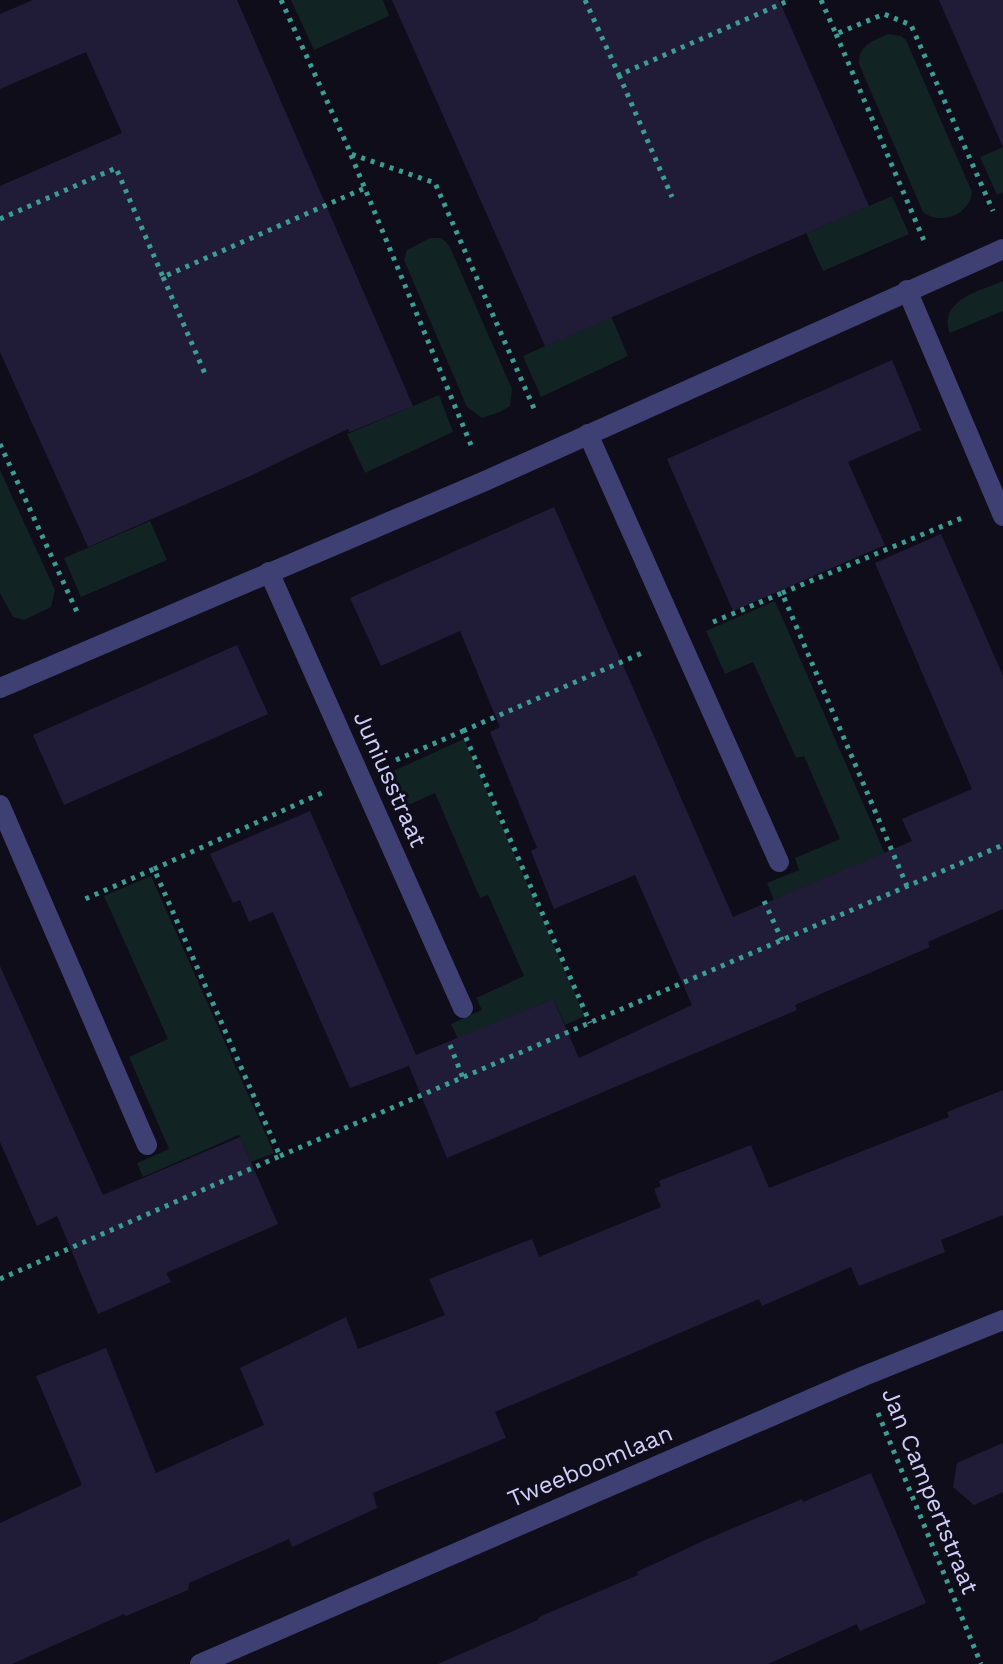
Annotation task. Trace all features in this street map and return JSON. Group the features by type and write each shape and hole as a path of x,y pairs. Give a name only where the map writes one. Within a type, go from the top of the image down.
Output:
{"street":[{"path":"0,688 485,481 1003,249"},
{"path":"907,290 1000,509"},
{"path":"588,434 779,862"},
{"name":"Juniusstraat","path":"269,572 463,1008"},
{"path":"0,805 147,1145"},
{"name":"Tweeboomlaan","path":"200,1664 864,1376 1003,1320"}],"path":[{"path":"281,0 351,154 485,481"},
{"path":"585,0 672,197"},
{"path":"619,75 790,0"},
{"path":"821,0 939,277"},
{"path":"836,34 884,14 911,25 997,220"},
{"path":"351,154 435,183 552,451"},
{"path":"0,219 116,168 206,376"},
{"path":"163,277 365,188"},
{"path":"0,444 95,649"},
{"path":"154,869 782,593 1000,509"},
{"path":"782,593 907,886"},
{"path":"463,731 590,1023"},
{"path":"280,1156 1003,845"},
{"name":"Jan Campertstraat","path":"864,1376 981,1664"}],"shaded area":[{"path":"291,0 383,0 389,16 314,50"},
{"path":"888,34 906,40 972,192 966,207 953,216 938,218 923,212 859,64 864,48"},
{"path":"1003,147 1003,192 997,195 980,157"},
{"path":"892,196 909,234 823,271 806,233"},
{"path":"430,238 441,238 449,245 512,389 510,406 500,412 482,418 467,407 404,260 407,250"},
{"path":"1003,281 1003,311 950,333 948,322 955,305 973,293"},
{"path":"611,316 628,356 541,397 523,356"},
{"path":"439,395 453,432 365,473 347,434"},
{"path":"0,470 55,590 51,607 24,620 13,617 0,593"},
{"path":"150,521 167,560 81,597 64,558"},
{"path":"775,601 896,879 871,859 774,900 767,883 799,870 795,858 840,839 804,756 796,758 753,662 725,674 706,631"},
{"path":"464,739 585,1016 565,1025 553,999 458,1039 451,1024 482,1010 476,998 524,976 488,895 480,898 435,793 406,806 391,772"},
{"path":"151,876 274,1153 251,1162 239,1135 143,1177 137,1163 169,1149 129,1057 168,1039 104,896"}],"building":[{"path":"33,0 237,0 413,406 350,432 348,429 88,547 0,352 0,186 122,133 86,52 0,89 0,14"},
{"path":"392,0 779,0 869,206 545,346"},
{"path":"939,0 1003,0 1003,147"},
{"path":"892,360 921,430 848,462 885,545 733,611 667,459"},
{"path":"554,507 733,917 912,841 902,819 972,789 875,563 941,534 1003,676 1003,909 928,942 930,947 795,1005 797,1010 447,1158 409,1066 350,1088 273,912 249,922 240,900 233,903 210,854 310,811 416,1055 553,999 579,1058 692,1005 635,875 554,909 531,851 537,848 490,732 500,727 460,631 381,666 350,598"},
{"path":"237,645 268,714 64,805 33,735"},
{"path":"0,966 103,1195 240,1137 278,1224 166,1273 171,1282 98,1314 57,1216 37,1226 0,1142"},
{"path":"1003,1090 1003,1215 941,1240 945,1252 859,1286 851,1267 762,1306 759,1299 495,1412 506,1438 373,1493 377,1508 292,1547 289,1539 189,1583 188,1590 126,1616 124,1614 12,1664 0,1664 0,1523 82,1485 36,1376 106,1348 156,1473 264,1425 240,1368 346,1317 358,1349 445,1315 429,1279 532,1239 539,1257 661,1207 654,1189 661,1186 659,1181 751,1145 769,1188 949,1117 947,1112"},
{"path":"1003,1443 1003,1492 974,1505 953,1487 957,1463"},
{"path":"871,1473 926,1603 860,1631 857,1624 768,1664 438,1664 638,1575 637,1572 705,1540"}]}
